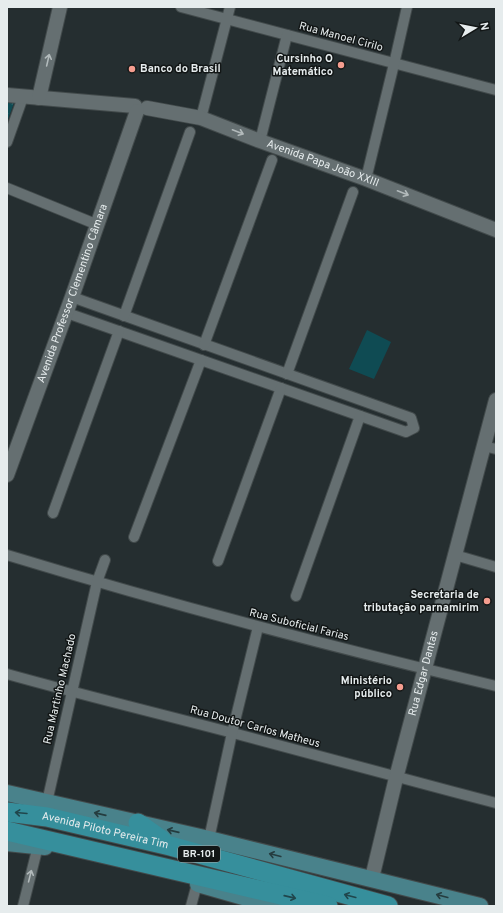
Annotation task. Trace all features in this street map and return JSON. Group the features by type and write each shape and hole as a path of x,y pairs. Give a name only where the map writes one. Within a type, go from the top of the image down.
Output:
{"highway":[{"name":"Avenida Piloto Pereira Tim","path":"7,812 47,817 170,846 388,906"},
{"path":"138,822 170,846"},
{"name":"Avenida Piloto Pereira Tim","path":"7,831 328,906"}],"main road":[{"path":"39,98 60,7"},
{"name":"Avenida Papa João XXIII","path":"7,95 140,108 201,118 366,179 496,230"},
{"name":"Avenida Professor Clementino Câmara","path":"7,475 67,313 140,108"},
{"name":"Rua Edgar Dantas","path":"372,878 396,778 456,555 490,447 496,400"},
{"path":"7,793 138,822 372,878 480,906"},
{"path":"7,843 38,846 197,884 275,906"}],"street":[{"name":"Rua Manoel Cirilo","path":"181,7 496,90"},
{"path":"201,118 230,7"},
{"path":"366,179 407,7"},
{"path":"260,141 287,35"},
{"path":"7,142 23,97"},
{"path":"124,316 190,132"},
{"path":"204,345 272,160"},
{"path":"7,188 98,225"},
{"path":"288,374 353,192"},
{"path":"67,313 392,428 406,432 414,428 411,418 72,297"},
{"path":"151,342 157,328"},
{"path":"53,513 119,331"},
{"path":"233,371 238,357"},
{"path":"134,537 201,360"},
{"path":"313,400 319,385"},
{"path":"218,561 281,388"},
{"path":"392,428 396,413"},
{"path":"296,596 360,416"},
{"name":"Rua Suboficial Farias","path":"7,555 258,627 496,686"},
{"path":"456,555 496,567"},
{"path":"97,582 105,560"},
{"name":"Rua Martinho Machado","path":"47,802 97,582"},
{"path":"209,839 232,733 258,627"},
{"name":"Rua Doutor Carlos Matheus","path":"7,674 396,778 496,803"},
{"path":"23,906 38,846"},
{"path":"191,906 197,884"}],"green space":[{"path":"7,103 14,103 7,122"},
{"path":"367,330 391,342 374,379 349,369"}],"place":[{"name":"Cursinho O Matemático","path":"341,65"},
{"name":"Banco do Brasil","path":"132,69"},
{"name":"Secretaria de tributação parnamirim","path":"487,601"},
{"name":"Ministério público","path":"400,687"}]}
